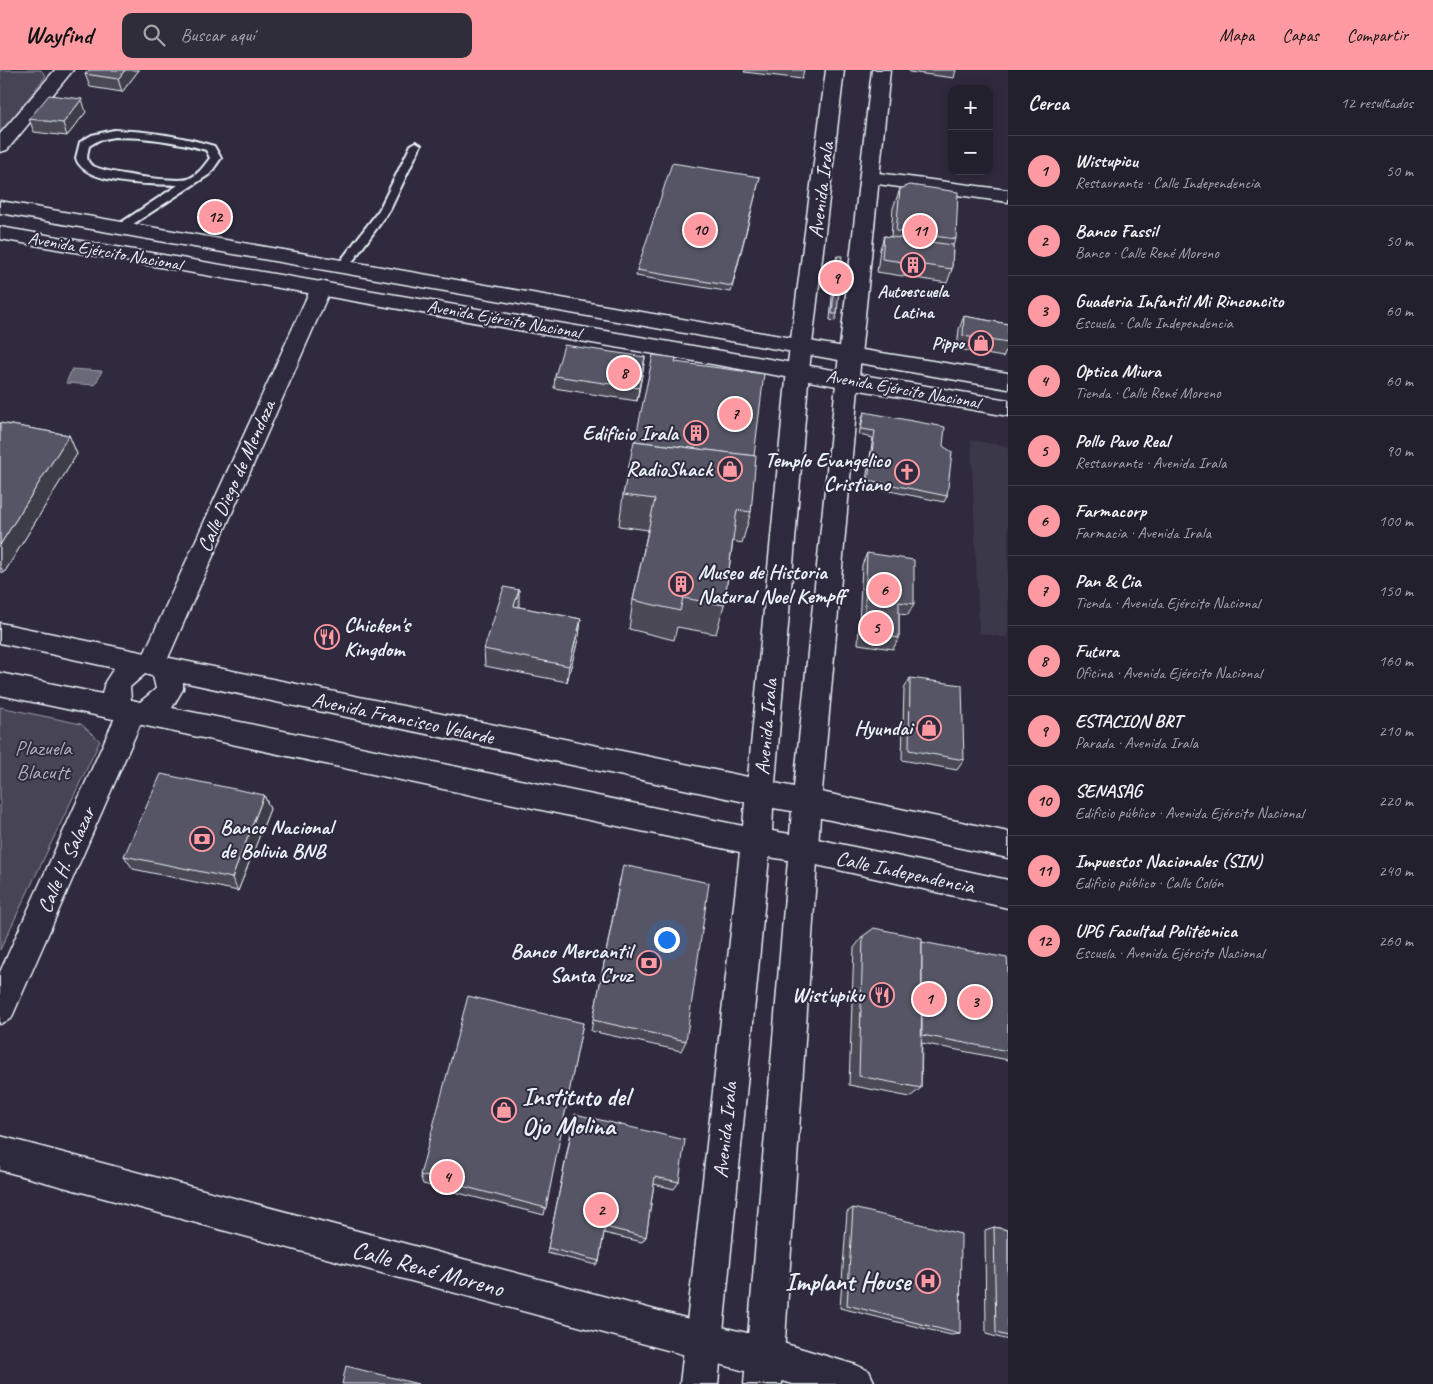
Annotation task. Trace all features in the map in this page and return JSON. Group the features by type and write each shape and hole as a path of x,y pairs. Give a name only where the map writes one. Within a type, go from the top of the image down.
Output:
{"main road":[{"path":"0,146 64,70"},
{"name":"Avenida Irala","path":"699,1384 756,842 800,358 835,70"},
{"path":"764,1371 807,802 849,367 881,70"},
{"path":"870,178 1008,196"},
{"name":"Avenida Ejército Nacional","path":"0,207 319,261 849,367 1008,408"},
{"name":"Avenida Ejército Nacional","path":"0,233 323,288 800,358"},
{"name":"Calle Diego de Mendoza","path":"152,665 323,288 303,278 305,271 319,261"},
{"path":"323,288 356,281 358,274 349,267"},
{"name":"Avenida Ejército Nacional","path":"849,367 1008,381"},
{"name":"Avenida Francisco Velarde","path":"0,633 807,802"},
{"path":"152,665 170,683 168,693 162,702 132,711 116,702 114,693 117,684 123,675 152,665"},
{"path":"0,684 756,842 803,849"},
{"name":"Calle H. Salazar","path":"0,1008 132,711"},
{"path":"807,802 1008,845"},
{"name":"Calle Independencia","path":"803,849 1008,894"},
{"name":"Calle René Moreno","path":"0,1153 704,1342 764,1371 856,1384"}],"lane":[{"path":"120,228 206,172 216,158 210,148 189,140 121,132 96,136 84,144 80,159 84,165 93,170 108,174 188,183"},
{"path":"349,267 384,210 416,146"}],"shaded area":[{"path":"971,440 1008,446 1008,638 979,633"}],"green space":[{"path":"0,70 41,70 46,76 0,134"},
{"name":"Plazuela Blacutt","path":"0,707 81,724 100,741 0,950"}],"water":[{"path":"72,369 102,371 95,385 66,383"}],"building":[{"path":"89,70 125,70 118,79 85,74"},
{"path":"49,95 82,99 63,123 29,119"},
{"path":"672,163 760,177 732,286 637,270"},
{"path":"910,185 958,192 956,239 896,231 900,189"},
{"path":"884,236 953,245 952,269 882,259"},
{"path":"837,256 842,256 837,314 832,314"},
{"path":"964,316 1008,324 1008,343 963,336"},
{"path":"564,345 645,357 639,388 555,376"},
{"name":"Edificio Irala","path":"653,355 676,358 675,362 764,374 754,456 635,441"},
{"name":"Templo Evangelico Cristiano","path":"864,412 945,427 943,446 952,452 947,496 868,480 875,431 861,429"},
{"path":"0,423 69,435 0,545"},
{"path":"634,441 756,456 751,512 737,510 724,605 683,598 680,611 633,600 655,499 623,495"},
{"path":"867,553 914,560 914,604 899,602 899,638 864,632"},
{"path":"504,587 519,590 514,606 581,619 569,666 484,649"},
{"name":"Hyundai","path":"910,678 962,685 964,760 909,750"},
{"name":"Banco Nacional de Bolivia BNB","path":"161,774 264,795 232,878 124,856"},
{"name":"Banco Mercantil Santa Cruz","path":"623,865 709,883 686,1041 593,1020"},
{"name":"Wist'upiku","path":"874,928 922,938 921,1088 859,1076 863,936"},
{"path":"922,942 1007,958 1008,1051 922,1035"},
{"name":"Instituto del Ojo Molina","path":"468,996 583,1023 546,1208 420,1175"},
{"path":"575,1114 685,1140 679,1182 655,1177 646,1237 605,1227 599,1261 548,1248"},
{"path":"853,1208 961,1234 960,1334 847,1305"},
{"path":"994,1227 1008,1230 1008,1336 996,1333"},
{"path":"346,1366 418,1384 342,1384"}],"place":[{"name":"UPG Facultad Politécnica","path":"215,217"},
{"name":"SENASAG","path":"700,230"},
{"name":"Impuestos Nacionales (SIN)","path":"920,231"},
{"name":"Autoescuela Latina","path":"913,265"},
{"name":"ESTACION BRT","path":"836,278"},
{"name":"Pippo","path":"981,343"},
{"name":"Futura","path":"624,373"},
{"name":"Pan & Cia","path":"735,414"},
{"name":"Edificio Irala","path":"696,433"},
{"name":"RadioShack","path":"730,469"},
{"name":"Templo Evangelico Cristiano","path":"907,472"},
{"name":"Museo de Historia Natural Noel Kempff","path":"681,584"},
{"name":"Farmacorp","path":"884,590"},
{"name":"Pollo Pavo Real","path":"876,628"},
{"name":"Chicken's Kingdom","path":"327,637"},
{"name":"Hyundai","path":"929,728"},
{"name":"Banco Nacional de Bolivia BNB","path":"202,839"},
{"name":"Banco Mercantil Santa Cruz","path":"649,963"},
{"name":"Wist'upiku","path":"882,995"},
{"name":"Wistupicu","path":"929,999"},
{"name":"Guaderia Infantil Mi Rinconcito","path":"975,1002"},
{"name":"Instituto del Ojo Molina","path":"504,1110"},
{"name":"Optica Miura","path":"447,1177"},
{"name":"Banco Fassil","path":"601,1210"},
{"name":"Implant House","path":"928,1281"}]}
